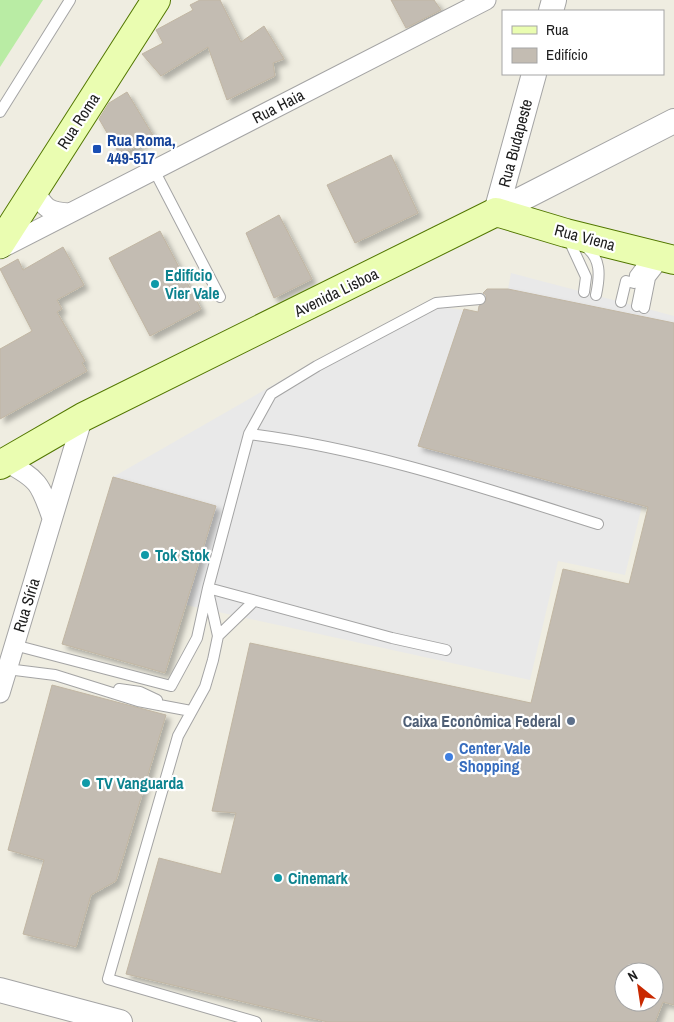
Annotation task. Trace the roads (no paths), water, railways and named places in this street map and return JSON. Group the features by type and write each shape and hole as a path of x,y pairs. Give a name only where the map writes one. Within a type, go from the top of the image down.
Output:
{"main road":[{"name":"Rua Roma","path":"0,244 157,0"},
{"name":"Rua Viena","path":"496,212 566,233 662,257"},
{"name":"Avenida Lisboa","path":"3,463 83,417 496,212"}],"street":[{"name":"Rua Haia","path":"0,249 486,0"},
{"name":"Rua Budapeste","path":"496,212 534,75"},
{"name":"Avenida Lisboa","path":"496,212 674,122"},
{"path":"34,189 43,205 54,212 70,213"},
{"name":"Rua Síria","path":"0,692 83,417"},
{"path":"3,463 31,476 42,489 52,518"},
{"path":"0,990 120,1022"}],"lane":[{"path":"0,112 70,0"},
{"path":"154,170 220,297"},
{"path":"566,233 586,277 584,292"},
{"path":"566,233 589,249 601,273 596,295"},
{"path":"622,302 626,281 634,283 635,275 662,257"},
{"path":"641,307 643,276 662,257"},
{"path":"14,645 171,686 197,638 208,588 249,434 271,394 318,366 436,303 480,299"},
{"path":"249,434 297,440 438,474 598,524"},
{"path":"208,588 253,602 446,650"},
{"path":"208,588 218,636 205,687 190,711 178,736 108,978 256,1022"},
{"path":"218,636 253,602"},
{"path":"7,669 55,675 138,700 190,711"}],"place":[{"name":"Rua Roma, 449-517","path":"97,149"},
{"name":"Edifício Vier Vale","path":"155,284"},
{"name":"Tok Stok","path":"145,555"},
{"name":"Caixa Econômica Federal","path":"571,721"},
{"name":"Center Vale Shopping","path":"449,757"},
{"name":"TV Vanguarda","path":"86,783"},
{"name":"Cinemark","path":"278,878"}]}
